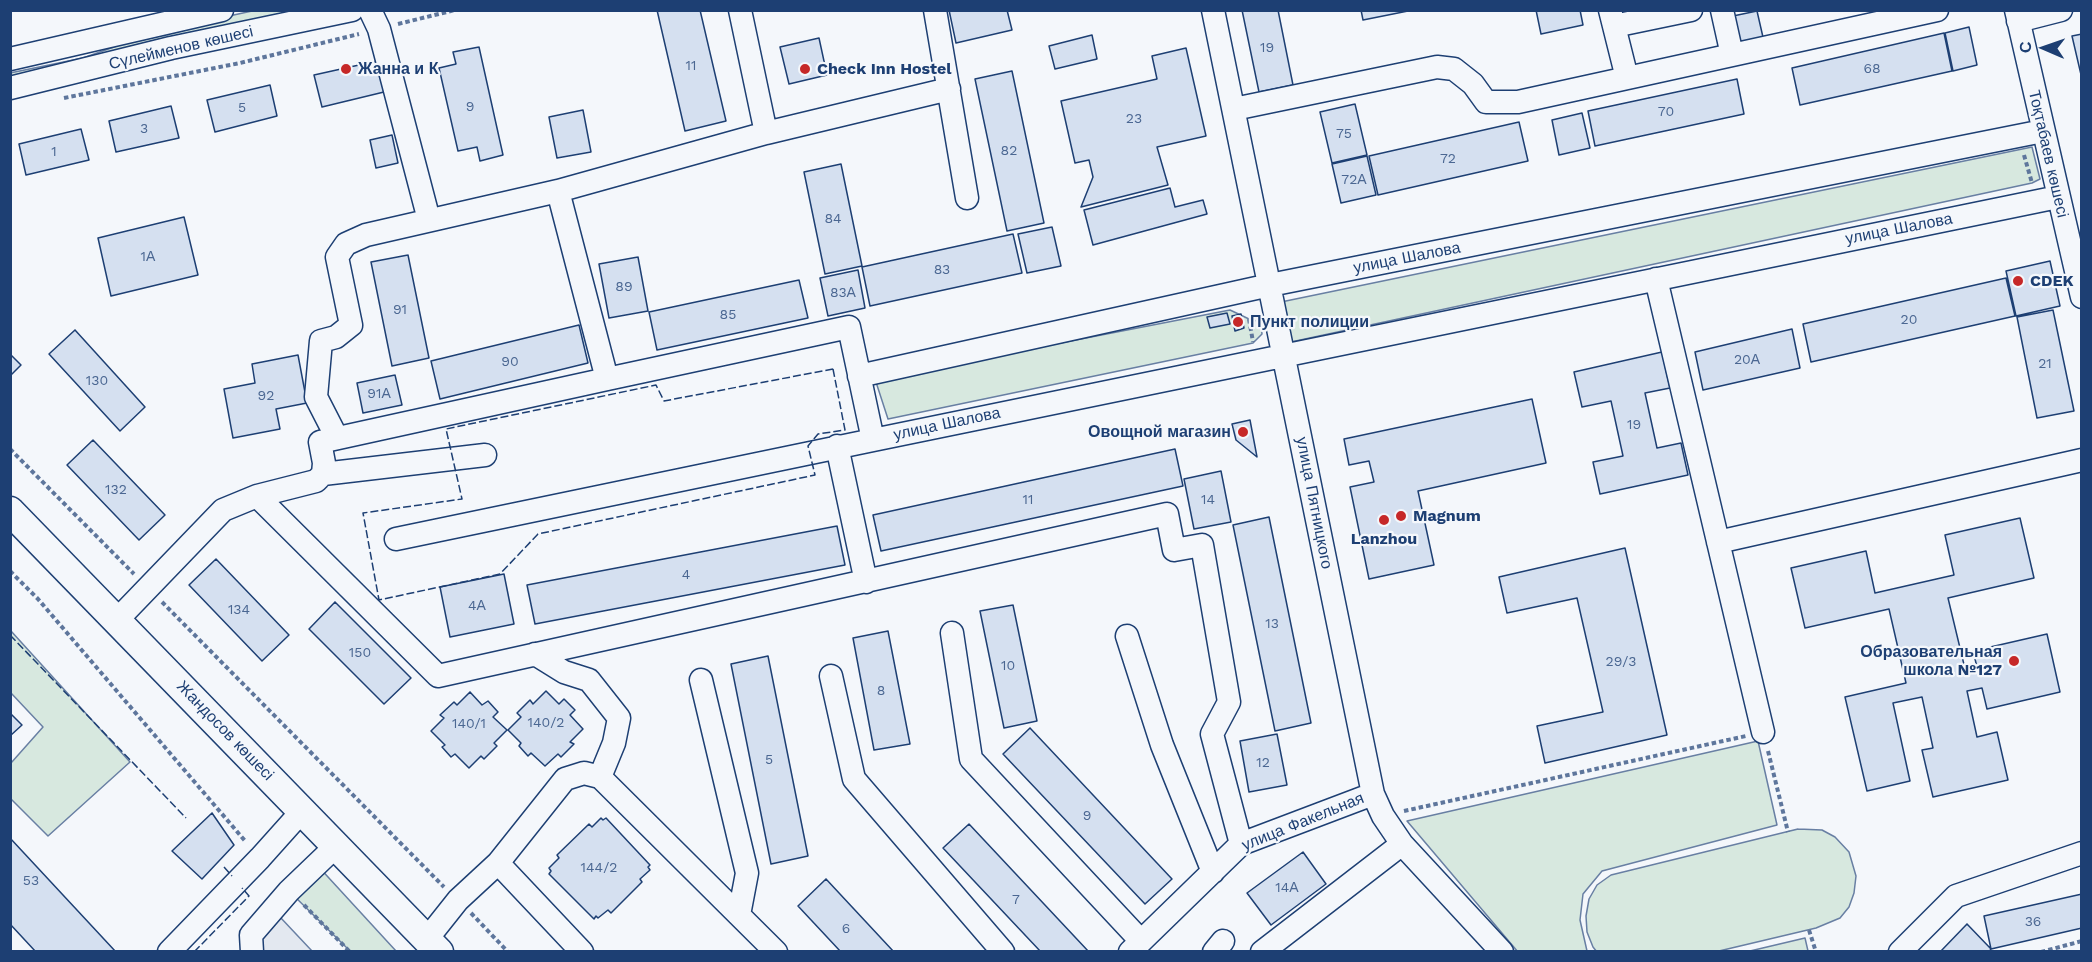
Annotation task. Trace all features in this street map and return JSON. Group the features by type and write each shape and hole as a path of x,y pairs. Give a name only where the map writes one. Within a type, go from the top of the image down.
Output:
{"main road":[{"name":"Жандосов көшесі","path":"10,511 433,945"}],"street":[{"name":"Сүлейменов көшесі","path":"10,59 222,10"},
{"name":"Сүлейменов көшесі","path":"10,88 171,48 352,10"},
{"path":"740,10 766,133"},
{"path":"935,10 967,198"},
{"path":"1627,78 1612,18 1692,10"},
{"path":"1722,10 1732,55"},
{"path":"1234,109 1437,67 1454,69 1473,84 1486,102 1518,102 1732,55 1901,14 1937,10"},
{"path":"2017,16 2061,10"},
{"name":"улица Пятницкого","path":"1214,11 1373,794 1383,816 1402,844 1502,951"},
{"name":"Тоқтабаев көшесі","path":"2017,16 2082,297"},
{"path":"375,20 429,220"},
{"path":"337,438 315,397 321,341 336,337 351,326 337,257 346,244 366,235 558,191 766,133 949,89"},
{"name":"улица Шалова","path":"2043,131 1270,285 858,375 873,440 2058,197"},
{"path":"558,191 607,379"},
{"path":"1656,279 1763,732"},
{"path":"323,474 321,442 849,327 858,375"},
{"path":"396,539 873,440"},
{"path":"837,446 866,582"},
{"path":"117,620 223,510 257,496 316,481 323,474 485,455"},
{"path":"1718,542 2082,460"},
{"path":"257,496 438,676 1167,514 1174,550 1202,545 1229,702 1212,734 1241,844"},
{"path":"952,633 971,759 1136,946"},
{"path":"1127,636 1162,745 1213,872"},
{"path":"536,654 564,672 590,680 619,718 614,743 600,777"},
{"path":"831,676 854,779 1003,951"},
{"path":"701,680 747,873 739,915"},
{"path":"433,945 458,900 498,863 565,779 584,773 600,777 776,951"},
{"name":"улица Факельная","path":"1136,946 1241,844 1373,794"},
{"path":"169,951 260,858 303,810"},
{"path":"1262,951 1402,844"},
{"path":"252,951 251,935 289,891 338,845"},
{"path":"1900,951 1956,896 2082,853"},
{"path":"498,863 582,951"}],"path":[{"path":"58,99 240,63 375,20 455,10"},
{"path":"2022,148 2032,183"},
{"path":"1249,319 1253,343"},
{"path":"10,449 508,951"},
{"path":"10,571 38,599 260,858"},
{"path":"1383,816 1763,732 1788,832"},
{"path":"289,891 350,951"},
{"path":"1809,930 1816,951"},
{"path":"2041,951 2082,941"}],"shaded area":[{"path":"252,11 326,11 11,82 10,73 83,58 156,32"},
{"path":"2032,147 2040,179 2032,183 1291,342 1281,302"},
{"path":"1230,310 1261,322 1262,334 1253,343 888,419 875,379"},
{"path":"11,631 130,762 48,836 11,799 11,763 43,727 11,693"},
{"path":"1758,741 1777,825 1602,871 1583,894 1580,920 1587,951 1518,952 1407,821"},
{"path":"1798,829 1822,830 1835,837 1849,852 1856,876 1854,893 1849,907 1840,918 1816,928 1719,951 1597,952 1593,947 1587,932 1586,916 1589,899 1597,885 1611,875"},
{"path":"317,865 396,951 350,951 289,891"},
{"path":"280,917 312,951 243,952"},
{"path":"1805,938 1808,951 1750,951"}],"building":[{"path":"657,10 700,10 726,121 685,131"},
{"path":"949,10 1007,10 1012,30 956,43"},
{"path":"1242,10 1278,10 1293,85 1259,92"},
{"path":"1361,10 1413,10 1363,20"},
{"path":"1536,10 1580,10 1583,25 1541,34"},
{"path":"1757,11 1765,46 1741,52 1733,16"},
{"path":"1969,27 1977,65 1953,71 1945,33"},
{"path":"1944,33 1952,71 1800,105 1792,68"},
{"path":"2082,34 2082,79 2072,36"},
{"path":"1092,35 1097,59 1055,69 1049,46"},
{"path":"819,38 827,75 789,84 780,47"},
{"path":"479,47 503,155 480,161 477,147 458,151 439,68 456,64 453,52"},
{"path":"1186,48 1206,136 1157,147 1168,185 1081,207 1093,177 1089,160 1075,163 1061,101 1157,79 1152,56"},
{"path":"377,61 384,92 322,107 314,75"},
{"path":"1012,71 1044,223 1007,231 975,79"},
{"path":"1737,79 1744,114 1595,146 1588,111"},
{"path":"270,85 277,116 215,132 207,100"},
{"path":"1355,104 1367,155 1332,163 1320,112"},
{"path":"171,106 179,138 116,152 109,121"},
{"path":"583,110 591,152 557,158 549,117"},
{"path":"1582,113 1590,148 1559,155 1552,120"},
{"path":"1519,122 1528,161 1378,195 1369,156"},
{"path":"81,129 89,160 26,175 19,144"},
{"path":"392,135 398,163 376,168 370,140"},
{"path":"1367,156 1376,195 1341,203 1332,164"},
{"path":"841,164 862,266 825,274 804,172"},
{"path":"1170,188 1175,207 1203,200 1207,214 1093,245 1084,210"},
{"path":"184,217 198,275 111,296 98,238"},
{"path":"1052,227 1061,266 1027,273 1018,234"},
{"path":"1013,234 1022,273 870,306 862,267"},
{"path":"408,255 429,358 392,366 371,262"},
{"path":"638,257 648,311 609,318 599,264"},
{"path":"2050,261 2060,306 2016,316 2006,271"},
{"path":"858,270 865,308 828,316 820,278"},
{"path":"2006,278 2015,316 1811,362 1803,324"},
{"path":"799,280 808,318 657,350 649,312"},
{"path":"2053,310 2074,411 2037,418 2017,317"},
{"path":"1227,313 1230,324 1210,328 1207,317"},
{"name":"Пункт полиции","path":"1241,314 1244,328 1235,331 1232,316"},
{"path":"579,325 588,363 440,399 431,361"},
{"path":"1792,329 1800,368 1703,390 1695,352"},
{"path":"75,330 145,407 120,431 49,354"},
{"path":"1662,352 1670,388 1645,393 1657,448 1681,443 1688,475 1600,494 1593,462 1623,456 1611,401 1582,407 1574,372"},
{"path":"10,354 21,365 10,376"},
{"path":"298,355 307,403 276,409 280,429 233,438 224,389 255,383 252,364"},
{"path":"395,375 402,405 363,413 357,383"},
{"path":"1532,399 1546,463 1418,491 1434,565 1369,579 1350,487 1374,482 1369,461 1349,465 1344,439"},
{"name":"Овощной магазин","path":"1250,420 1257,457 1236,440 1232,424"},
{"path":"93,440 165,515 139,540 67,465"},
{"path":"1175,449 1183,486 881,551 873,515"},
{"path":"1221,471 1231,522 1194,529 1184,479"},
{"path":"1269,517 1311,723 1275,731 1233,525"},
{"name":"Образовательная школа №127","path":"2020,518 2034,578 1948,598 1966,673 1978,671 1973,651 2047,634 2060,692 1987,709 1982,688 1967,691 1977,737 1997,732 2008,780 1933,797 1922,750 1933,748 1922,697 1893,703 1910,781 1867,791 1845,697 1906,683 1889,609 1805,628 1791,568 1866,551 1875,593 1954,575 1945,535"},
{"path":"837,526 845,565 535,624 527,585"},
{"path":"1625,548 1667,735 1545,763 1537,726 1603,712 1577,598 1507,613 1499,577"},
{"path":"216,559 289,635 262,661 189,585"},
{"path":"504,574 514,624 450,637 440,587"},
{"path":"335,602 411,678 384,704 309,629"},
{"path":"1013,605 1037,721 1004,728 980,611"},
{"path":"888,631 910,744 874,750 853,638"},
{"path":"768,656 808,856 771,864 731,664"},
{"path":"546,691 559,704 564,699 575,710 570,715 583,729 570,742 574,744 561,757 558,754 545,766 531,753 528,756 519,746 521,743 508,730 521,717 517,713 530,700 533,704"},
{"path":"470,692 482,705 488,701 498,712 493,717 507,730 494,743 497,746 484,759 481,756 469,768 455,754 451,757 442,747 445,745 431,731 444,718 440,715 454,702 457,705"},
{"path":"10,713 22,725 10,736"},
{"path":"1030,728 1172,879 1145,904 1003,754"},
{"path":"1277,734 1287,785 1249,792 1240,741"},
{"path":"212,813 234,845 202,879 172,851"},
{"path":"601,818 603,820 606,818 650,865 648,867 650,870 640,879 642,882 611,913 608,910 594,919 549,874 551,871 549,868 559,858 557,855 589,824 592,827"},
{"path":"969,824 1089,952 1041,952 943,848"},
{"path":"10,838 116,952 36,952 10,924"},
{"path":"1303,852 1326,884 1271,925 1247,893"},
{"path":"826,879 894,952 841,952 798,906"},
{"path":"2082,894 2082,928 1991,949 1984,916"},
{"path":"1967,924 1991,949 1989,952 1940,952"}],"fence":[{"path":"833,369 845,430 818,434 808,446 815,475 538,534 500,574 379,600 363,513 462,499 446,429 656,385 664,401 833,369"},
{"path":"10,635 186,818"},
{"path":"224,867 232,876"},
{"path":"194,952 249,896 242,888"}],"place":[{"name":"Жанна и К","path":"346,69"},
{"name":"Check Inn Hostel","path":"805,69"},
{"name":"CDEK","path":"2018,281"},
{"name":"Пункт полиции","path":"1238,322"},
{"name":"Овощной магазин","path":"1243,432"},
{"name":"Magnum","path":"1401,516"},
{"name":"Lanzhou","path":"1384,520"},
{"name":"Образовательная школа №127","path":"2014,661"}]}
